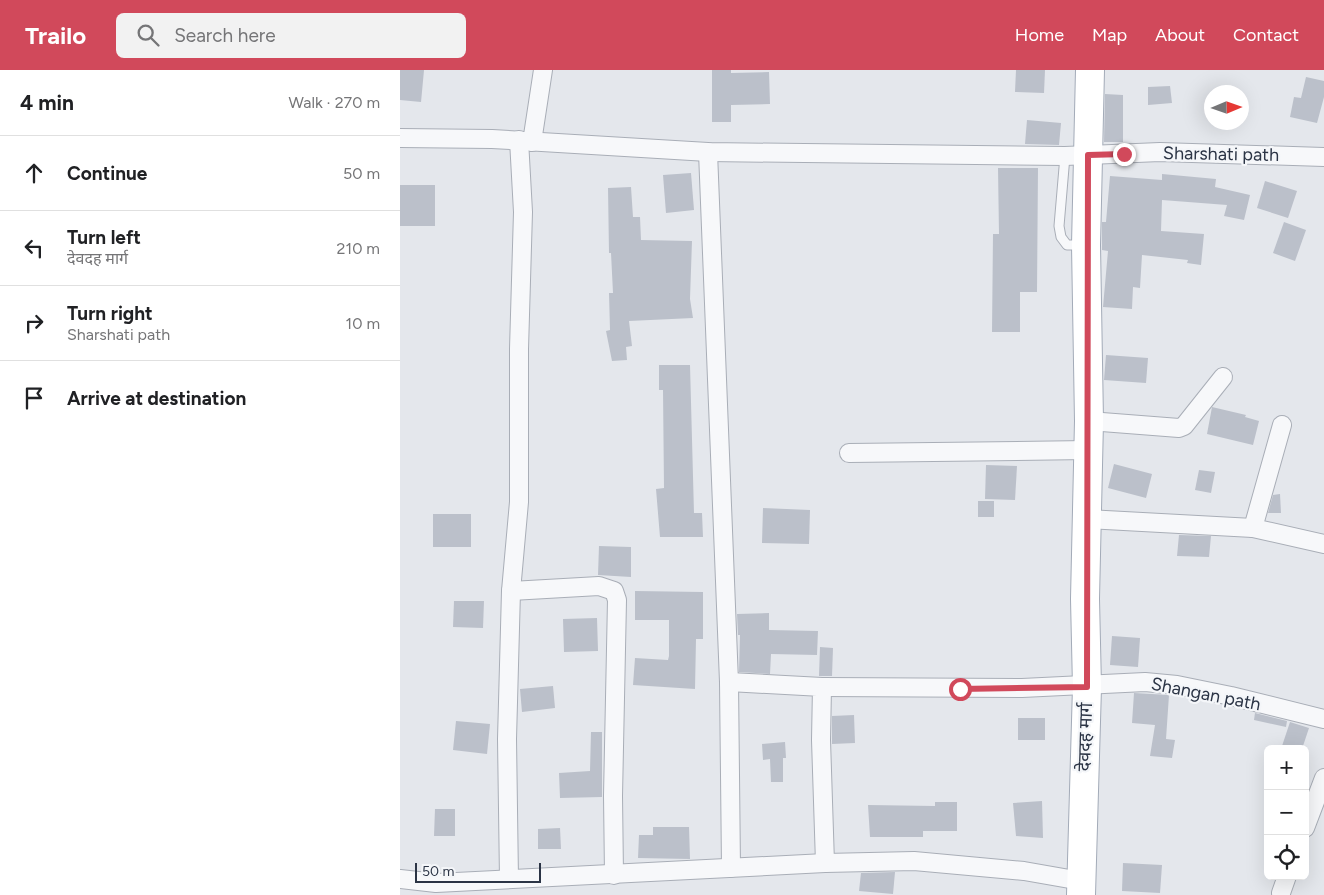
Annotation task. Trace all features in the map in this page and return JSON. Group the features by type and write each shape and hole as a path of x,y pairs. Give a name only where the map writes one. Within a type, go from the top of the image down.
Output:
{"main road":[{"name":"देवदह मार्ग","path":"1081,888 1087,687 1085,599 1089,421 1086,245 1076,155 1090,70"}],"street":[{"path":"509,880 507,740 511,591 519,502 519,349 523,212 526,141 543,70"},
{"name":"Sharshati path","path":"400,138 526,141 708,152 1076,155 1160,152 1324,157"},
{"path":"708,152 729,682 731,868"},
{"path":"1089,421 1179,428 1184,426 1223,377"},
{"path":"1253,528 1282,425"},
{"path":"850,453 1088,450"},
{"path":"1087,519 1253,528 1324,544"},
{"path":"511,591 599,586 614,591 617,600 614,875"},
{"name":"Shangan path","path":"729,682 822,687 969,689 1087,687 1115,682 1177,685 1324,719"},
{"path":"822,687 821,740 825,863"},
{"path":"1309,817 1324,778"},
{"path":"400,879 436,883 825,863 924,862 1024,871 1081,888"},
{"path":"1281,893 1286,880"}],"building":[{"path":"400,70 424,70 421,102 400,100"},
{"path":"712,70 731,70 731,73 769,72 770,104 731,105 731,122 712,122"},
{"path":"1016,70 1045,70 1044,93 1015,92"},
{"path":"1306,77 1324,81 1324,97 1317,123 1290,117 1294,97 1301,98"},
{"path":"1170,86 1172,103 1148,105 1148,87"},
{"path":"1105,94 1123,95 1123,142 1104,142"},
{"path":"1027,120 1061,123 1059,145 1025,144"},
{"path":"998,168 1038,168 1037,292 1020,292 1020,332 992,332 993,234 999,234"},
{"path":"691,173 694,210 666,213 663,175"},
{"path":"1162,174 1216,179 1215,187 1250,195 1244,220 1224,216 1227,205 1162,200 1161,231 1204,234 1201,265 1187,263 1188,260 1142,255 1140,288 1133,287 1132,309 1103,307 1108,251 1102,250 1102,222 1106,222 1110,176 1162,180"},
{"path":"1265,181 1297,191 1288,218 1257,208"},
{"path":"400,185 435,185 435,226 400,226"},
{"path":"631,187 633,217 640,217 641,240 692,241 690,299 693,318 629,321 632,346 626,347 627,360 612,361 606,331 610,330 609,293 613,293 611,253 609,253 608,188"},
{"path":"1284,222 1306,230 1295,261 1273,253"},
{"path":"1106,355 1148,358 1146,383 1104,380"},
{"path":"659,365 690,365 694,513 702,513 703,537 660,537 656,489 664,488 663,390 659,390"},
{"path":"1212,407 1246,415 1245,417 1259,421 1253,445 1207,434"},
{"path":"1114,464 1152,474 1146,498 1108,488"},
{"path":"986,465 1017,466 1015,500 985,499"},
{"path":"1199,470 1215,472 1211,493 1195,490"},
{"path":"1280,494 1281,513 1268,513 1273,495"},
{"path":"978,501 994,501 994,517 978,517"},
{"path":"763,508 810,510 809,544 762,543"},
{"path":"433,514 471,514 471,547 433,547"},
{"path":"1179,535 1211,536 1209,557 1177,556"},
{"path":"599,546 631,547 631,577 598,575"},
{"path":"635,591 703,592 703,639 696,639 695,689 633,685 635,658 668,660 669,656 669,620 635,620"},
{"path":"454,601 484,601 483,628 453,627"},
{"path":"769,613 769,630 818,631 817,655 771,654 770,674 739,672 740,635 738,635 737,614"},
{"path":"597,618 598,651 564,652 563,619"},
{"path":"1112,636 1140,638 1138,667 1110,665"},
{"path":"820,647 833,648 832,676 819,676"},
{"path":"553,686 555,708 522,712 520,689"},
{"path":"1134,693 1169,695 1166,739 1175,740 1172,758 1150,756 1155,725 1132,723"},
{"path":"1255,713 1287,721 1286,727 1254,720"},
{"path":"854,715 855,743 832,744 832,716"},
{"path":"1018,718 1045,718 1045,740 1018,740"},
{"path":"456,721 490,724 487,754 453,750"},
{"path":"1290,722 1309,728 1303,745 1282,745"},
{"path":"591,732 602,732 602,797 560,798 559,773 590,771"},
{"path":"785,742 786,758 783,758 783,782 771,782 770,759 763,760 762,744"},
{"path":"1042,801 1043,838 1016,836 1013,803"},
{"path":"935,802 957,802 957,831 923,831 923,837 870,837 868,805 935,806"},
{"path":"435,809 455,809 455,836 434,836"},
{"path":"653,827 689,827 690,859 638,858 639,835 653,835"},
{"path":"560,828 561,849 538,849 538,829"},
{"path":"1123,863 1162,865 1160,893 1122,891"},
{"path":"895,872 893,894 859,891 861,873"}],"route":[{"path":"960,689 1087,687 1085,599 1089,421 1086,245 1088,155 1124,154"}]}
